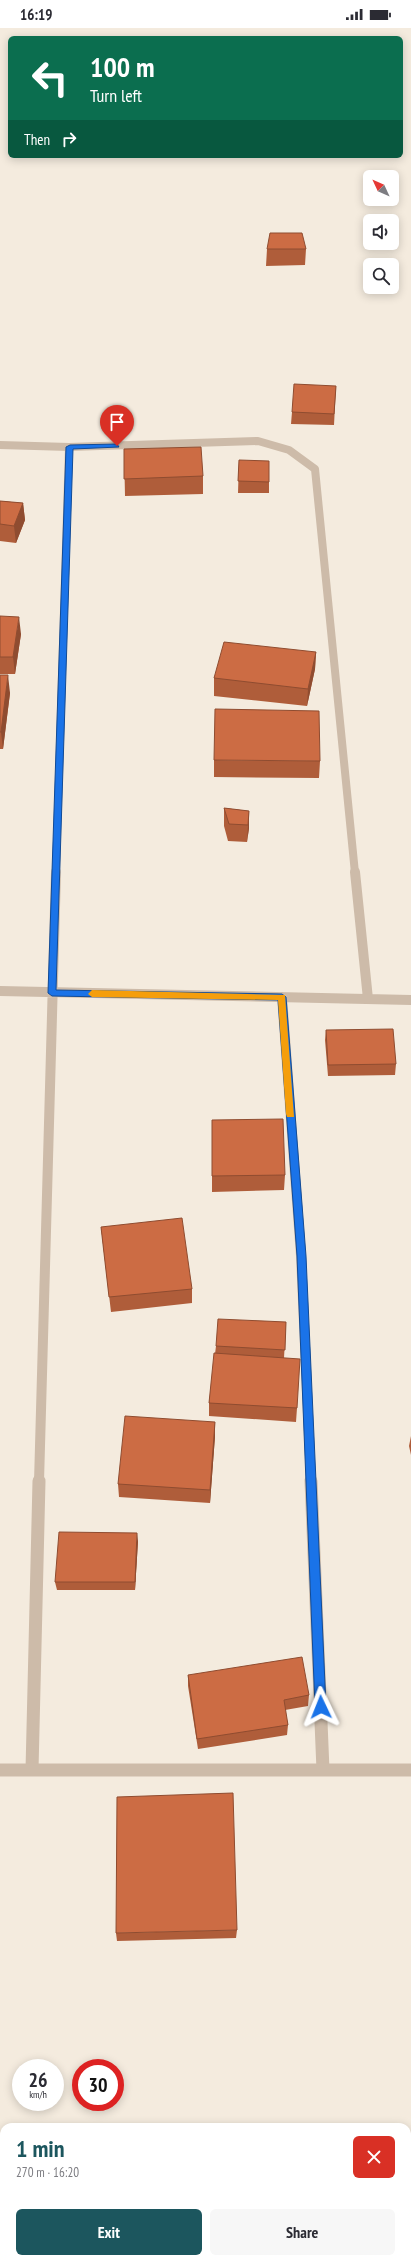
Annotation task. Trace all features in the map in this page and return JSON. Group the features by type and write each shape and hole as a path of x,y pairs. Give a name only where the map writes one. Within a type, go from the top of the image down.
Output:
{"street":[{"path":"0,445 70,447 258,441 280,446 298,454 315,469 368,999"},
{"path":"32,1770 52,993 70,447"},
{"path":"0,991 411,1000"},
{"path":"282,997 301,1256 323,1770"},
{"path":"0,1770 411,1770"}],"building":[{"path":"270,233 302,233 306,249 267,249"},
{"path":"294,384 336,386 334,414 292,412"},
{"path":"201,447 203,476 124,479 124,449"},
{"path":"239,460 269,461 269,482 238,481"},
{"path":"0,501 23,503 14,526 0,524"},
{"path":"0,616 19,617 13,657 0,657"},
{"path":"224,642 316,652 308,689 214,678"},
{"path":"0,675 8,675 1,732 0,732"},
{"path":"215,709 319,711 320,761 214,760"},
{"path":"224,808 249,811 248,825 229,824"},
{"path":"393,1029 396,1064 328,1065 326,1030"},
{"path":"283,1119 285,1175 212,1176 212,1120"},
{"path":"182,1218 192,1289 109,1297 101,1227"},
{"path":"218,1319 286,1322 285,1350 216,1346"},
{"path":"214,1353 300,1359 297,1408 209,1403"},
{"path":"125,1416 215,1422 210,1490 118,1484"},
{"path":"59,1532 137,1533 135,1582 55,1582"},
{"path":"302,1657 309,1695 284,1700 288,1725 197,1739 188,1675"},
{"path":"233,1793 237,1930 116,1933 117,1797"}],"slow traffic":[{"path":"92,994 282,997 291,1114"}],"route":[{"path":"117,446 70,447 52,993 282,997 301,1256 321,1707"}]}
